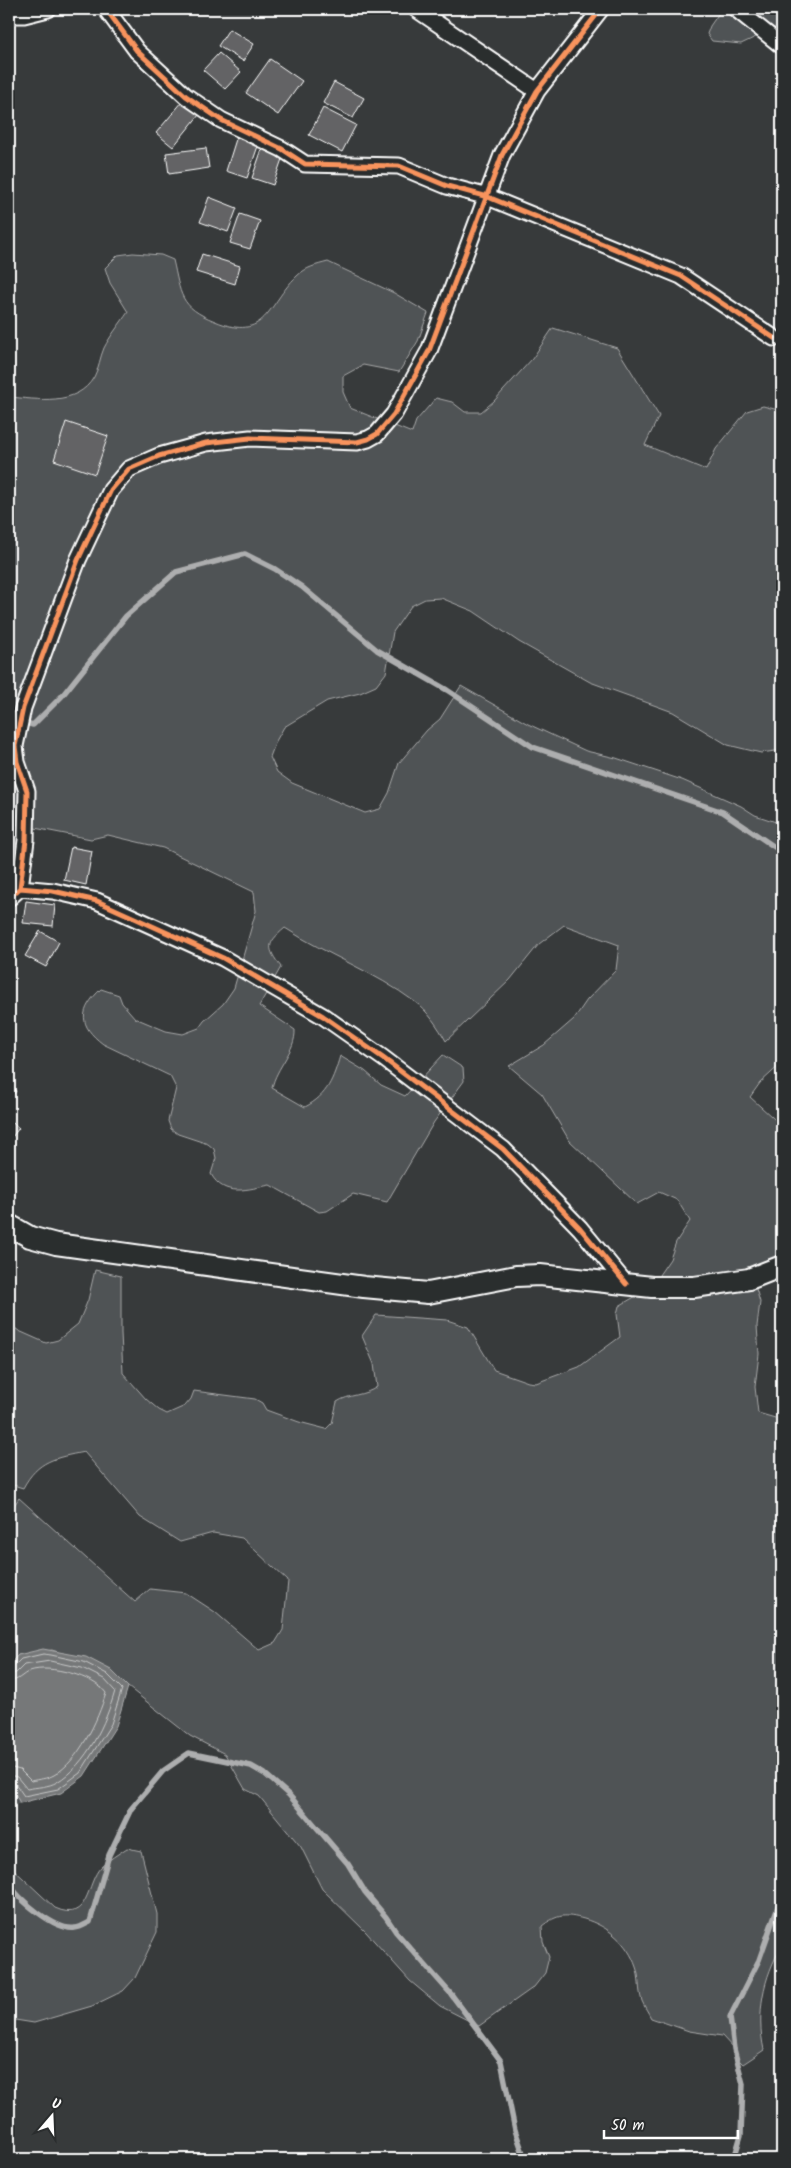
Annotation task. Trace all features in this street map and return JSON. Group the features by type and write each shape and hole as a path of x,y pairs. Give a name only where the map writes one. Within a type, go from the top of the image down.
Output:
{"main road":[{"path":"9,1225 30,1237 56,1244 400,1291 428,1293 516,1276 540,1275 626,1284 694,1287 726,1284 749,1279 782,1266"}],"street":[{"path":"9,15 24,15 48,9"},
{"path":"106,9 137,51 186,96 221,120 282,148 304,164 399,166 447,186 488,197 681,276 774,338"},
{"path":"416,9 537,90"},
{"path":"601,9 537,90 502,156 429,351 394,414 377,434 357,442 250,438 206,443 159,456 130,469 110,490 78,560 24,708 16,746 17,762 27,791 26,840 14,893 63,893 97,901 223,958 323,1016 383,1058 503,1150 580,1228 626,1284"},
{"path":"736,9 782,46"}],"shaded area":[{"path":"718,9 782,9 782,20 777,27 741,44 712,41 707,34 719,13"},
{"path":"133,253 161,255 173,260 180,291 188,305 203,316 232,327 246,327 256,324 272,308 300,273 328,262 394,293 428,313 418,341 399,372 363,365 343,376 343,392 350,408 412,433 416,421 436,398 452,402 465,412 481,412 494,401 532,359 553,328 617,348 659,416 645,445 706,470 716,449 747,411 763,406 782,411 782,750 761,753 728,745 673,712 590,682 519,642 473,611 441,598 425,599 411,606 393,632 386,673 376,686 360,693 327,701 284,727 270,757 277,772 292,783 365,813 380,809 389,793 399,763 427,730 440,719 461,686 528,724 586,751 616,758 682,780 741,806 755,815 782,824 782,1063 760,1083 750,1097 782,1126 782,1257 750,1269 760,1302 757,1326 759,1354 755,1387 758,1413 782,1420 782,1946 770,1970 763,1996 761,2023 764,2050 743,2064 732,2053 734,2049 722,2036 689,2031 651,2018 642,2001 637,1971 628,1950 609,1931 593,1922 577,1917 557,1917 542,1926 543,1942 549,1957 545,1973 534,1987 479,2026 440,2006 410,1981 366,1932 322,1889 301,1847 259,1796 245,1789 225,1754 190,1736 128,1687 111,1670 52,1650 18,1655 9,1665 9,1509 13,1507 19,1498 135,1602 150,1589 186,1593 215,1612 259,1650 275,1643 283,1630 288,1581 242,1538 213,1533 180,1542 140,1517 84,1452 64,1456 41,1466 23,1488 10,1484 9,1324 19,1331 46,1343 58,1340 78,1324 88,1300 95,1270 121,1276 123,1373 146,1399 159,1410 167,1414 185,1406 191,1399 194,1391 255,1399 262,1403 266,1410 326,1429 332,1423 337,1402 377,1387 374,1364 362,1336 376,1315 447,1320 468,1327 494,1370 536,1383 579,1367 620,1337 617,1314 619,1306 650,1288 670,1259 676,1242 690,1221 677,1200 659,1192 637,1204 569,1140 542,1094 509,1066 544,1045 574,1019 587,1000 616,970 619,945 564,925 539,944 510,980 446,1041 424,1010 400,991 285,928 274,938 271,951 281,967 259,1006 295,1030 292,1045 277,1073 272,1088 305,1107 324,1092 335,1072 340,1056 365,1071 381,1085 405,1096 443,1055 463,1068 464,1081 434,1122 387,1202 353,1194 327,1211 319,1212 270,1185 237,1190 230,1189 216,1182 211,1174 216,1158 214,1149 208,1144 178,1134 171,1129 168,1121 176,1088 170,1076 103,1044 89,1030 84,1017 85,1011 101,989 119,995 122,1003 135,1018 166,1031 183,1034 199,1028 223,1004 234,988 256,911 254,892 163,848 108,835 91,839 9,823 9,397 55,399 67,397 87,387 96,374 106,344 128,312 110,283 105,268 118,255"},
{"path":"9,1782 20,1803 9,1805"},
{"path":"127,1848 141,1851 157,1914 157,1932 135,1978 123,1991 92,2006 34,2023 9,2019 9,1865 55,1908 66,1911 75,1910 81,1906 101,1867"}],"water":[{"path":"43,1649 86,1657 111,1670 128,1687 116,1726 84,1776 61,1793 20,1803 9,1782 9,1665 18,1655"}],"building":[{"path":"229,29 254,44 243,61 218,46"},
{"path":"219,53 241,72 225,89 203,70"},
{"path":"270,59 302,81 278,115 246,93"},
{"path":"334,82 364,98 353,118 323,103"},
{"path":"183,101 199,115 173,147 156,133"},
{"path":"323,108 356,125 342,152 309,135"},
{"path":"237,136 259,143 247,178 226,171"},
{"path":"206,148 209,168 169,174 166,153"},
{"path":"262,149 283,156 273,185 252,178"},
{"path":"209,197 237,208 228,232 200,222"},
{"path":"240,214 260,221 250,249 230,243"},
{"path":"202,254 240,266 235,284 196,272"},
{"path":"66,422 108,436 95,474 54,460"},
{"path":"71,847 92,851 86,885 64,880"},
{"path":"26,901 55,905 53,926 23,923"},
{"path":"40,931 59,942 46,967 25,956"},
{"path":"9,1086 16,1091 9,1101"},
{"path":"9,1120 19,1128 9,1141"}],"waterway":[{"path":"9,718 33,725 62,696 126,616 176,572 245,554 275,569 302,587 377,650 447,690 533,747 723,812 782,852"},
{"path":"9,1883 13,1890 28,1905 48,1919 67,1928 83,1926 90,1922 109,1855 131,1809 163,1771 189,1753 251,1766 265,1774 289,1795 348,1864 365,1892 396,1932 451,1994 501,2061 515,2130 525,2159"},
{"path":"734,2159 741,2135 743,2084 734,2049 730,2017 759,1960 782,1895"}],"cycle path":[{"path":"106,9 137,51 186,96 221,120 282,149 305,164 399,166 447,186 488,197 681,276 774,338"},
{"path":"20,888 26,840 27,791 17,762 15,746 23,708 78,560 111,490 129,469 159,456 206,443 250,438 357,442 377,434 394,414 429,351 502,155 537,91 601,9"},
{"path":"9,898 20,888 53,891 97,901 223,958 323,1016 383,1058 503,1149 580,1228 626,1284"}]}
